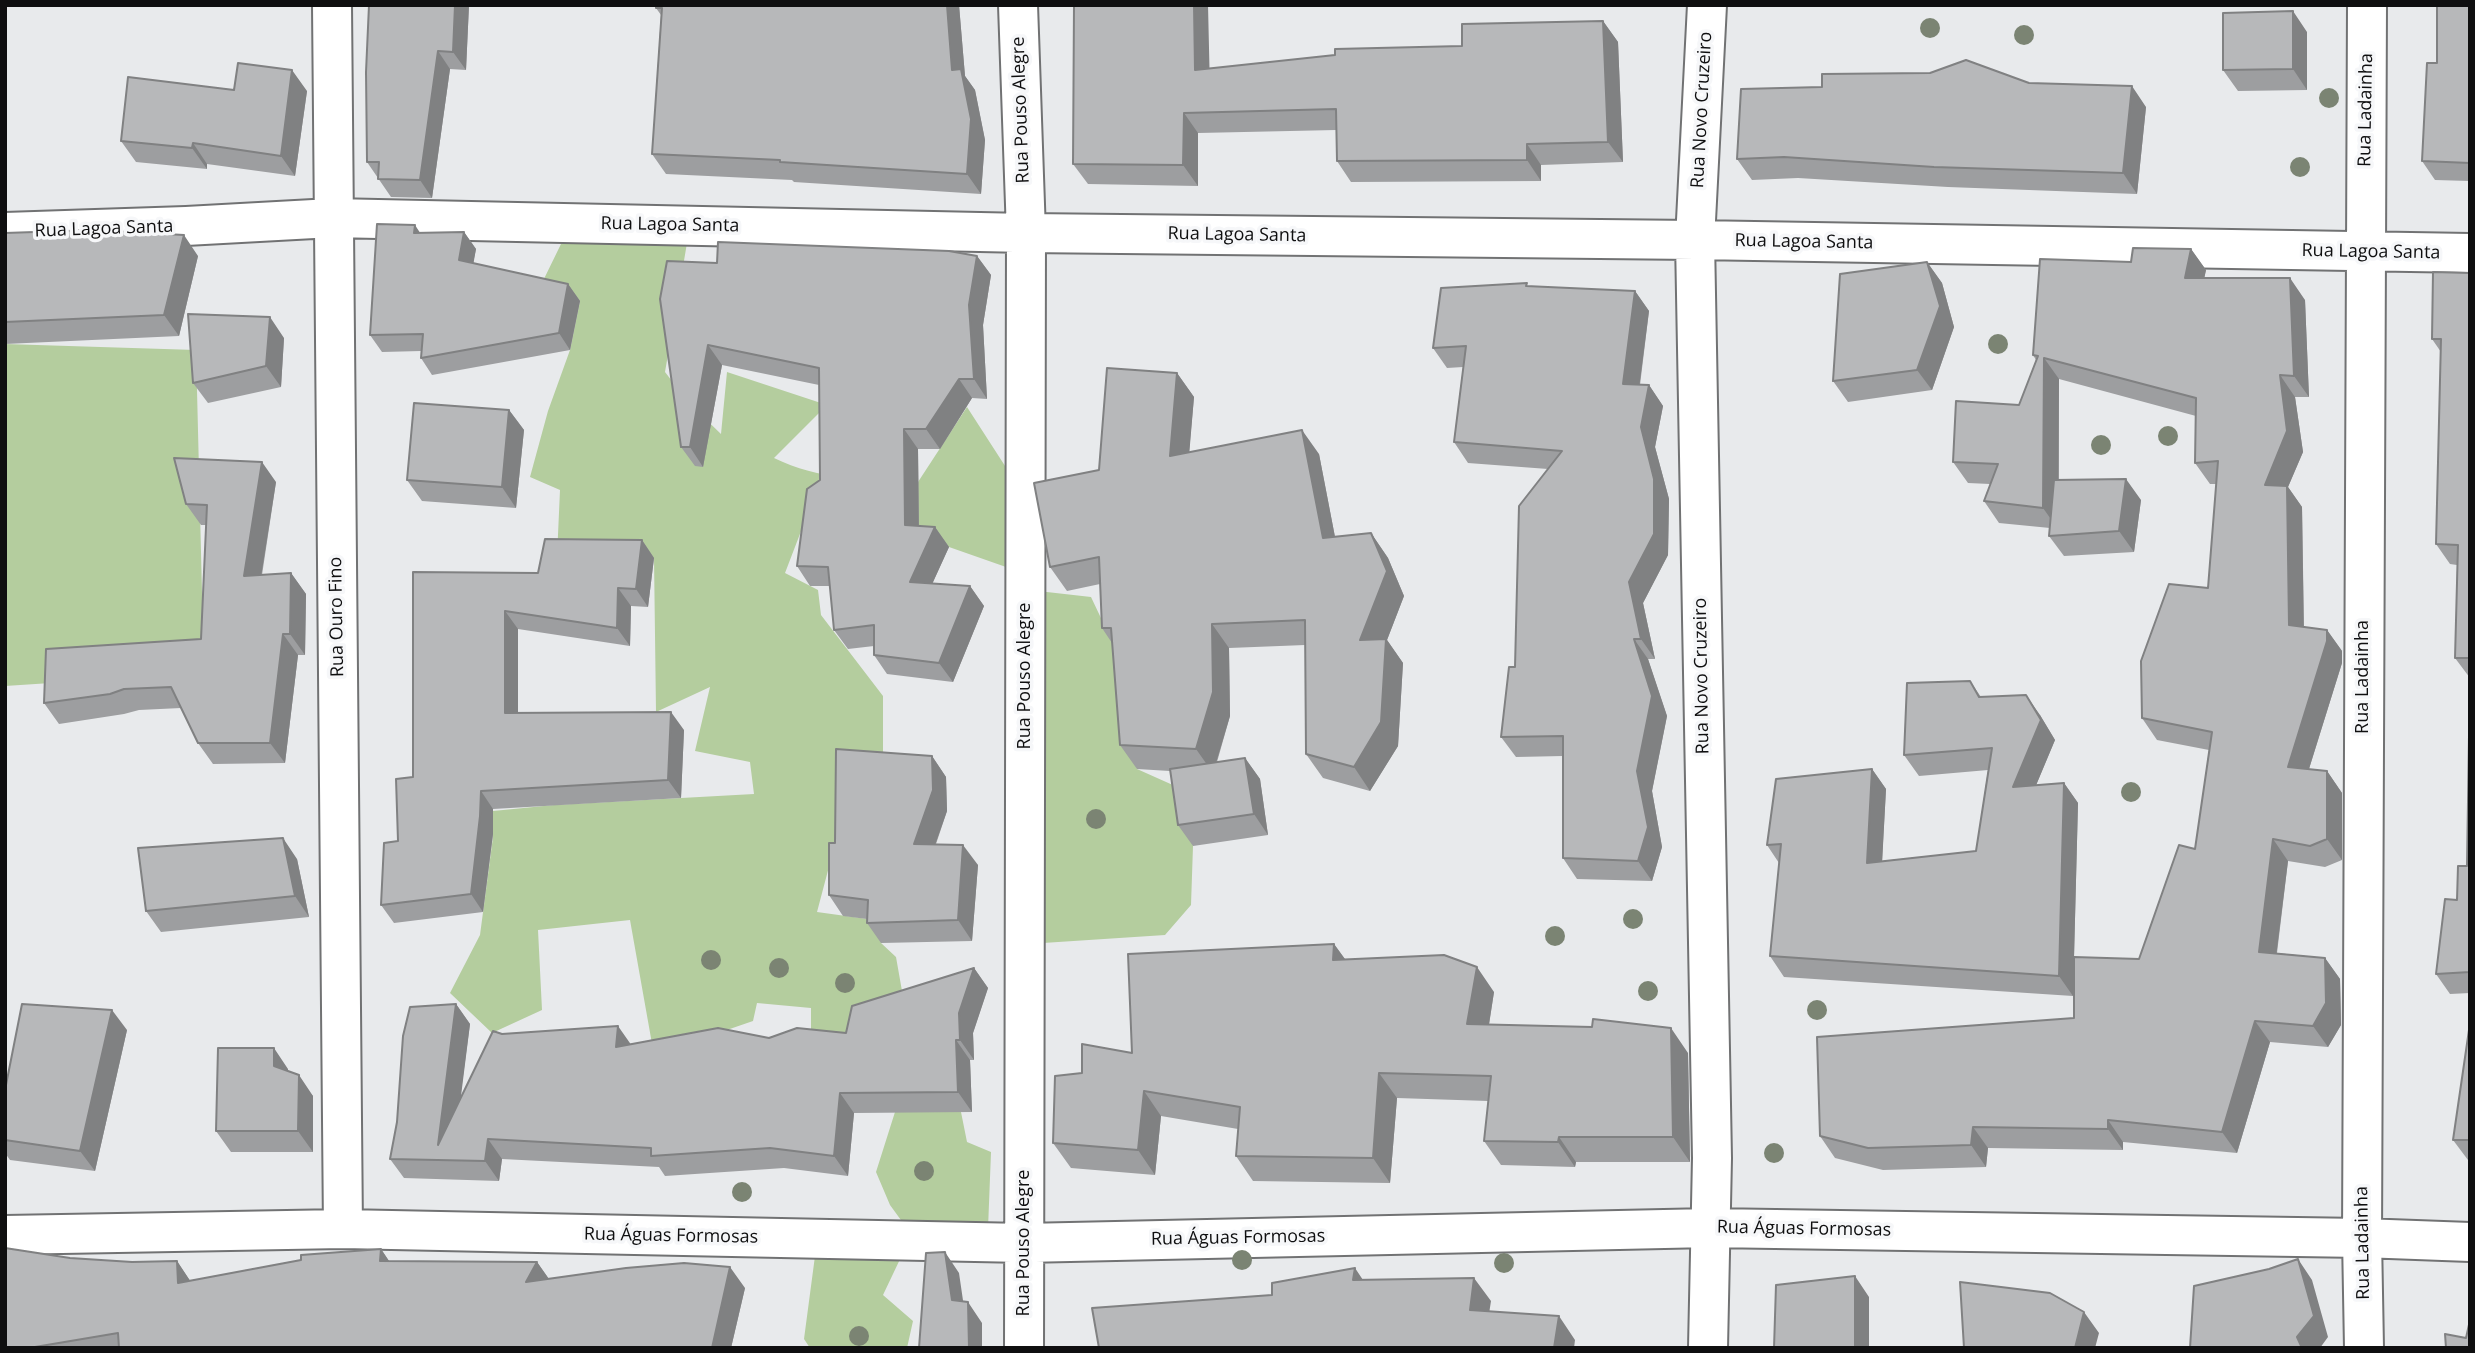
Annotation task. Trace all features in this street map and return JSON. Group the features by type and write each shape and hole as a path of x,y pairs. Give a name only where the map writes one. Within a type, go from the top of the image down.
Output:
{"street":[{"name":"Rua Ouro Fino","path":"332,5 343,1229"},
{"name":"Rua Pouso Alegre","path":"1018,5 1026,233 1024,1348"},
{"name":"Rua Novo Cruzeiro","path":"1707,5 1695,240 1712,1158 1708,1348"},
{"name":"Rua Ladainha","path":"2364,1348 2362,1238 2367,5"},
{"name":"Rua Lagoa Santa","path":"5,232 332,218 1026,233 1695,240 2470,253"},
{"name":"Rua Águas Formosas","path":"5,1235 343,1229 1024,1243 1710,1228 2470,1242"}],"green space":[{"path":"687,243 665,372 689,403 721,434 727,372 827,405 774,458 808,471 844,478 918,482 967,407 1007,469 1006,567 949,547 803,526 785,573 818,590 821,615 883,696 883,764 835,844 817,912 882,921 881,943 896,957 902,991 886,1020 811,1048 811,1008 757,1003 753,1021 654,1055 630,920 538,930 542,1010 492,1033 450,993 480,935 493,837 493,811 754,794 750,762 695,751 710,687 656,712 654,558 557,557 560,490 530,477 548,411 570,350 580,301 541,285 561,244"},
{"path":"5,344 196,350 204,673 5,686"},
{"path":"1038,591 1091,597 1126,671 1137,769 1184,790 1193,846 1191,905 1165,935 1043,943"},
{"path":"895,1112 961,1112 967,1142 991,1152 988,1229 906,1227 890,1205 876,1172"},
{"path":"902,1255 883,1295 913,1321 907,1348 810,1348 804,1339 815,1256"}],"building":[{"path":"369,5 455,5 453,52 438,51 420,180 378,179 379,162 367,162 366,72"},
{"path":"656,5 947,5 952,70 961,69 971,119 967,174 780,160 652,154 662,8 656,8"},
{"path":"1074,5 1194,5 1195,70 1335,55 1335,49 1462,46 1462,24 1603,21 1608,142 1527,144 1527,160 1337,161 1336,109 1184,113 1183,165 1073,164"},
{"path":"2437,5 2470,5 2470,163 2422,161 2427,63 2437,63"},
{"path":"2293,11 2293,69 2223,70 2223,13"},
{"path":"1966,60 2029,83 2132,86 2123,173 1934,167 1784,157 1737,159 1741,89 1822,87 1822,74 1930,73"},
{"path":"238,63 292,70 281,156 193,143 192,148 121,141 128,77 234,90"},
{"path":"377,224 415,225 414,233 464,232 459,260 568,284 559,333 421,358 423,334 370,335"},
{"path":"94,230 184,235 164,315 5,322 5,233"},
{"path":"718,242 949,251 977,256 969,305 974,379 959,379 926,429 904,429 905,525 935,527 910,582 970,586 939,663 874,655 874,625 834,630 828,567 797,566 807,489 820,480 819,368 708,345 690,447 681,447 660,299 667,261 717,263"},
{"path":"2133,248 2191,249 2185,278 2290,278 2294,376 2280,375 2287,431 2265,485 2287,486 2289,625 2327,630 2327,641 2288,767 2327,771 2327,839 2310,846 2273,839 2259,952 2325,958 2326,1003 2313,1026 2255,1021 2222,1132 2108,1120 2108,1129 1973,1127 1971,1145 1868,1148 1820,1136 1817,1037 2074,1018 2074,957 2139,959 2179,845 2195,849 2212,732 2142,718 2141,661 2169,584 2208,588 2218,461 2195,463 2196,398 2044,358 2043,508 1984,501 1998,464 1953,462 1956,401 2019,405 2038,356 2033,355 2040,259 2131,262"},
{"path":"1927,262 1940,306 1917,370 1833,381 1840,274"},
{"path":"2433,272 2470,273 2470,658 2455,658 2458,545 2436,544 2441,339 2432,339"},
{"path":"1527,283 1526,286 1635,291 1623,384 1649,385 1641,427 1654,479 1654,534 1629,582 1641,639 1634,639 1652,696 1637,771 1648,827 1638,861 1563,858 1563,736 1501,737 1509,667 1515,667 1519,506 1562,451 1454,442 1466,346 1433,348 1441,288"},
{"path":"188,314 270,317 266,366 193,383"},
{"path":"1107,368 1177,373 1170,456 1302,430 1323,538 1371,533 1387,571 1360,640 1386,639 1381,722 1354,767 1306,754 1305,620 1212,624 1213,692 1196,749 1120,745 1111,628 1102,628 1099,557 1050,567 1034,483 1099,470"},
{"path":"414,403 509,410 502,487 407,480"},
{"path":"174,458 262,462 244,576 291,573 290,634 283,634 270,743 198,743 171,687 124,689 110,694 44,703 46,649 201,639 207,505 186,504"},
{"path":"2126,479 2119,531 2049,536 2054,480"},
{"path":"545,539 642,540 636,589 618,588 617,628 505,611 505,713 671,712 668,780 481,791 471,894 381,905 384,843 398,841 396,779 413,777 413,572 538,573"},
{"path":"2470,670 2470,972 2436,974 2445,899 2457,900 2458,866 2467,866"},
{"path":"1970,681 1979,697 2026,695 2041,720 2013,787 2064,783 2059,976 1770,956 1781,844 1767,845 1776,779 1872,769 1867,863 1976,851 1992,748 1904,755 1907,683"},
{"path":"836,749 932,756 933,790 914,844 963,845 958,920 867,923 868,900 829,895 829,843 835,843"},
{"path":"1245,758 1254,814 1178,825 1170,769"},
{"path":"283,838 295,896 146,911 138,848"},
{"path":"1334,944 1333,960 1444,955 1477,967 1467,1024 1592,1027 1593,1019 1671,1028 1673,1137 1559,1137 1558,1142 1484,1141 1491,1076 1379,1073 1373,1158 1236,1156 1240,1107 1144,1091 1138,1150 1053,1143 1055,1076 1082,1073 1082,1044 1132,1053 1128,954"},
{"path":"974,968 959,1013 960,1040 956,1040 958,1092 840,1093 834,1156 770,1148 651,1156 651,1148 488,1139 485,1161 390,1159 397,1122 403,1036 410,1007 456,1004 438,1145 493,1031 502,1034 618,1026 616,1047 718,1028 769,1038 797,1028 846,1033 852,1006"},
{"path":"22,1004 112,1010 80,1151 5,1140 5,1090"},
{"path":"2470,1023 2470,1140 2453,1140"},
{"path":"218,1048 274,1048 274,1066 299,1075 298,1131 216,1131"},
{"path":"5,1248 70,1258 132,1262 177,1261 178,1283 301,1260 301,1255 381,1249 380,1261 537,1262 526,1282 684,1263 730,1267 712,1348 119,1348 118,1333 29,1348 5,1348"},
{"path":"945,1252 952,1300 968,1302 969,1348 919,1348 926,1253"},
{"path":"2298,1259 2314,1316 2297,1337 2302,1348 2190,1348 2194,1286 2269,1269"},
{"path":"1355,1268 1353,1280 1474,1278 1470,1310 1559,1316 1554,1348 1099,1348 1092,1308 1272,1295 1272,1283"},
{"path":"1855,1276 1855,1348 1774,1348 1776,1285"},
{"path":"1960,1282 2050,1293 2084,1312 2075,1348 1964,1348"},
{"path":"2470,1320 2470,1348 2446,1348 2445,1334 2466,1338"}]}
